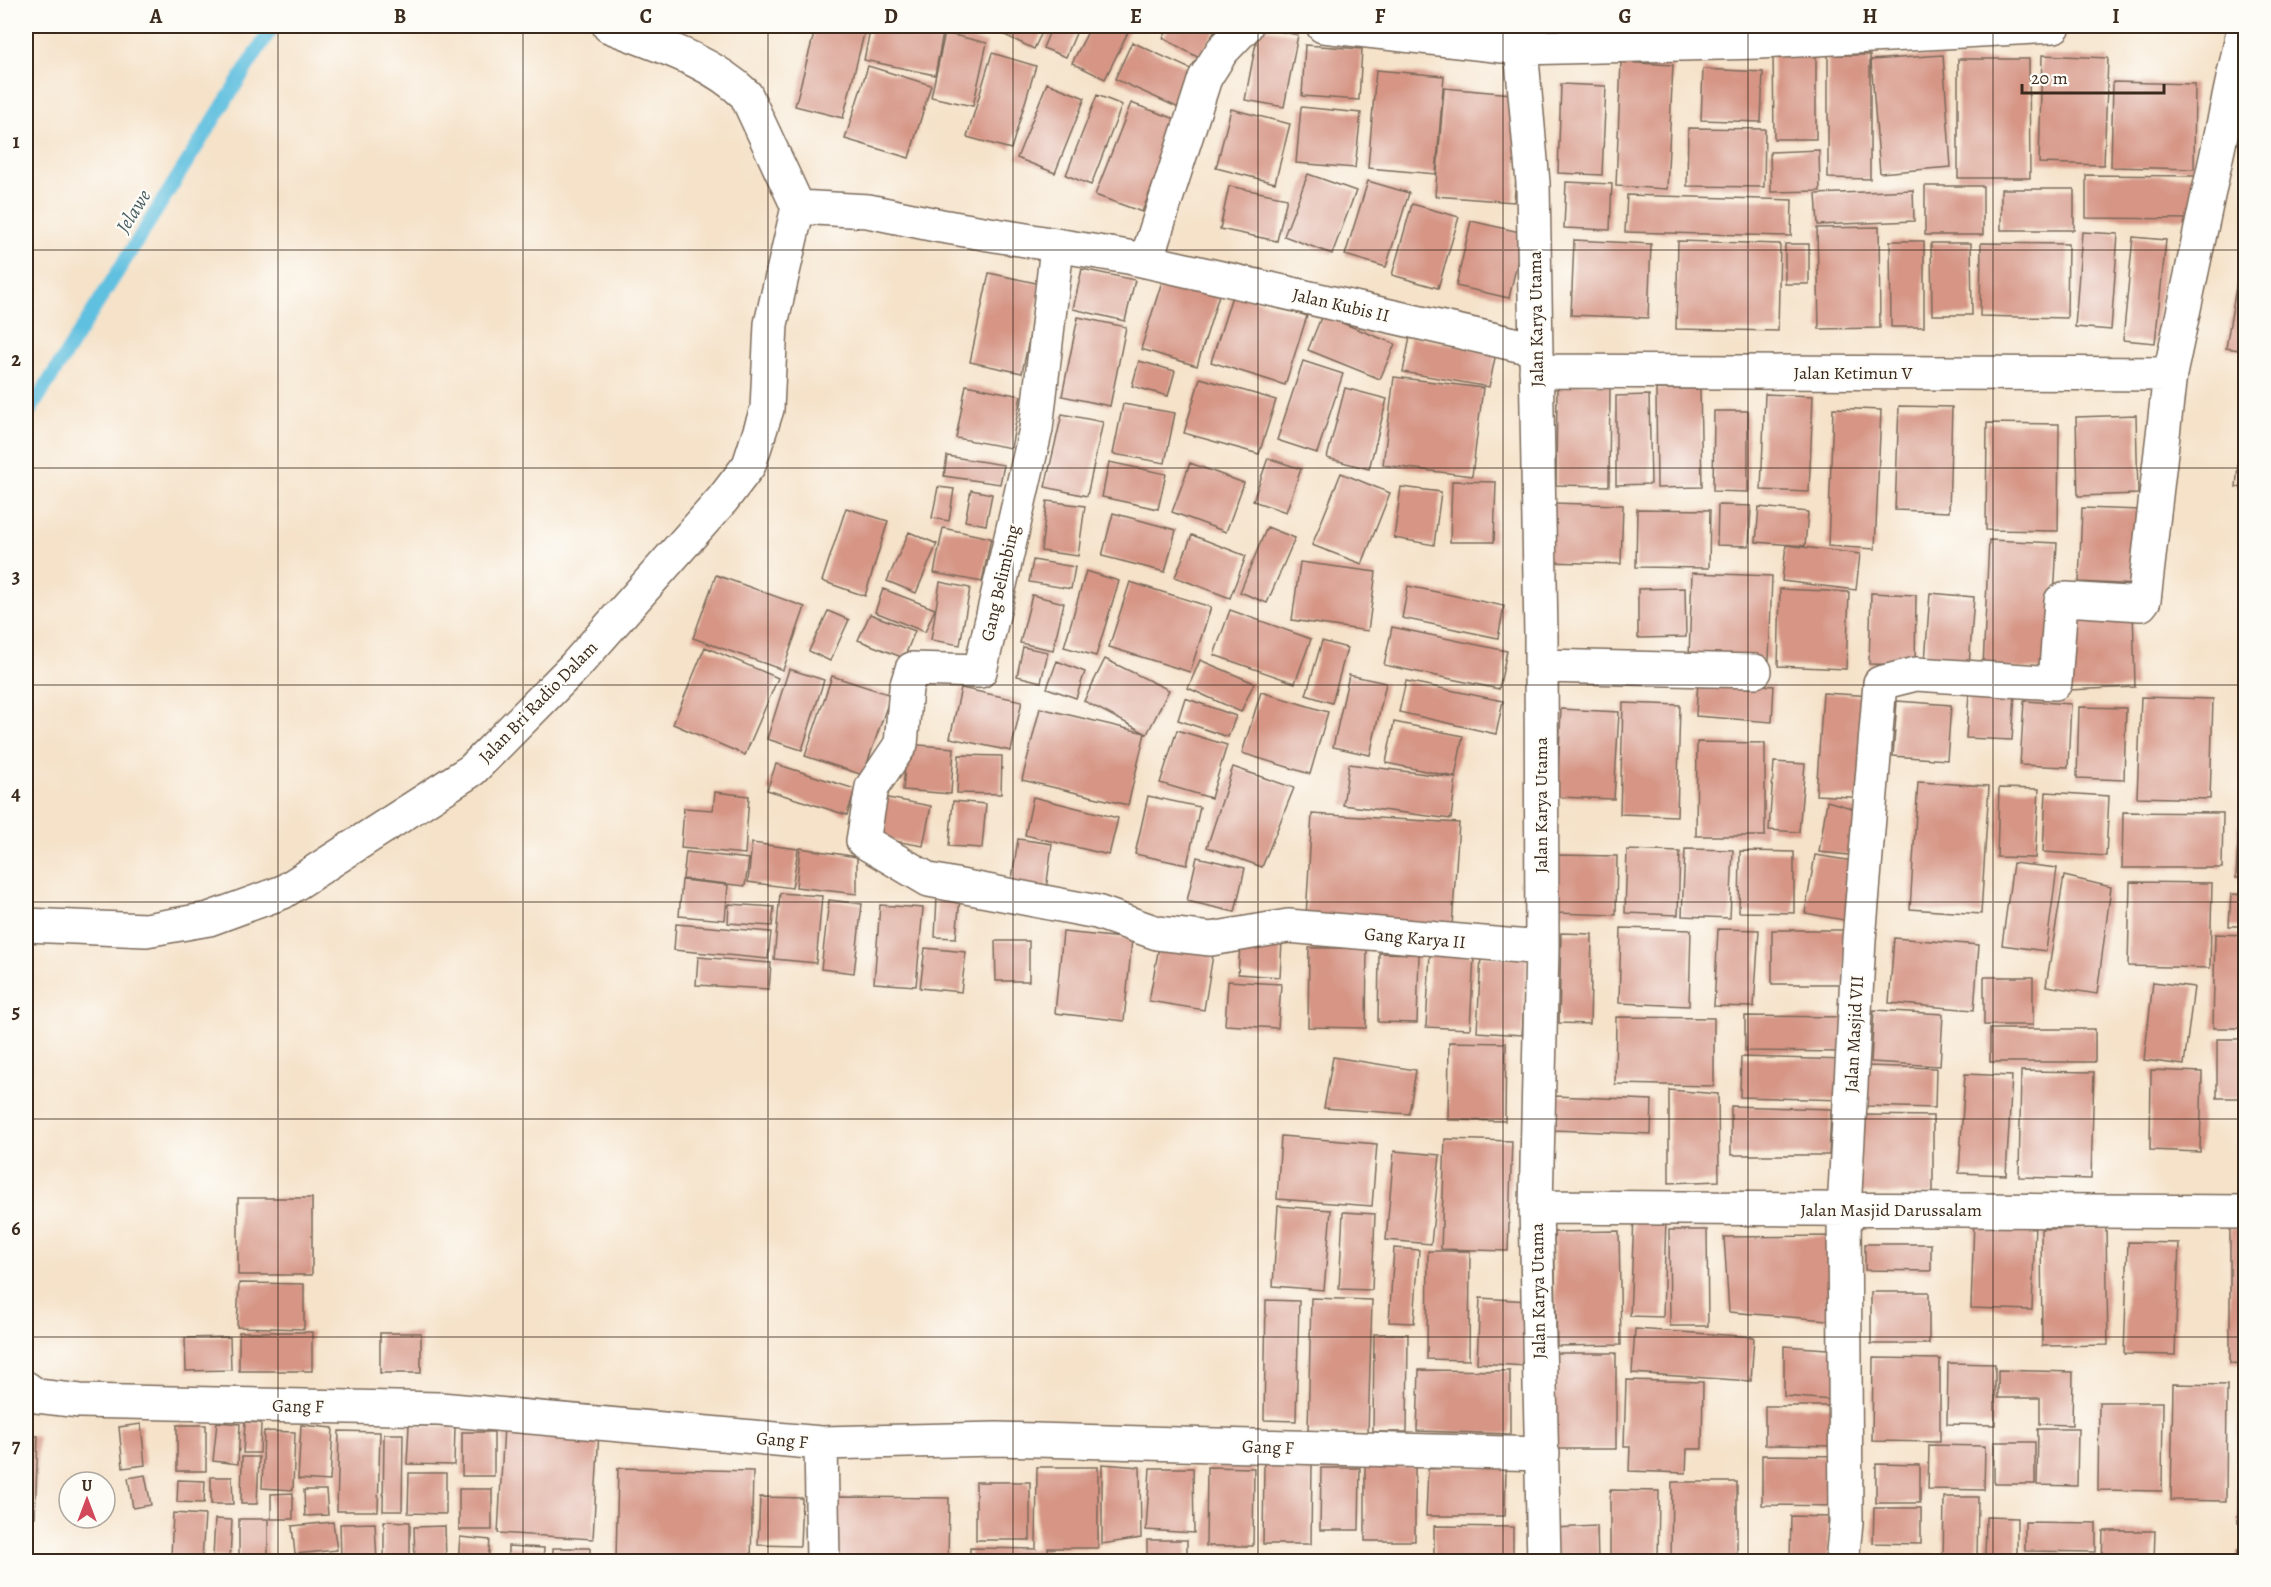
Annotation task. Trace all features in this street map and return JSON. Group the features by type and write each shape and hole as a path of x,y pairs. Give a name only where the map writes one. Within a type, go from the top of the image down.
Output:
{"street":[{"path":"609,26 705,64 733,82 746,95 798,207"},
{"path":"1139,259 1205,78 1222,51 1246,26"},
{"path":"1323,26 1521,48 1760,34 2054,26"},
{"path":"2170,375 2236,27"},
{"name":"Jalan Karya Utama","path":"1521,48 1533,183 1541,666 1542,948 1536,1207 1544,1562"},
{"name":"Jalan Kubis II","path":"798,207 868,211 1057,247 1139,259 1536,360"},
{"name":"Jalan Bri Radio Dalam","path":"26,925 146,930 210,919 283,892 472,770 575,666 723,499 748,465 767,409 771,324 798,207"},
{"name":"Gang Belimbing","path":"863,841 872,787 901,744 906,688 912,669 980,671 1036,429 1057,247"},
{"name":"Jalan Ketimun V","path":"1536,360 2170,375"},
{"name":"Jalan Masjid VII","path":"1842,1562 1846,1522 1844,1210 1859,940 1880,683 1916,674 2055,683 2061,601 2066,599 2141,604 2144,600 2170,375"},
{"path":"1541,666 1755,671"},
{"name":"Gang Karya II","path":"863,841 929,880 1097,912 1157,933 1211,939 1288,926 1542,948"},
{"name":"Jalan Masjid Darussalam","path":"1536,1207 2246,1212"},
{"name":"Gang F","path":"26,1389 37,1396 80,1401 440,1409 821,1443 996,1439 1543,1454"},
{"path":"821,1443 823,1562"}],"building":[{"path":"816,26 866,26 843,118 795,106"},
{"path":"871,26 906,26 943,33 935,75 864,60"},
{"path":"942,26 980,26 979,31"},
{"path":"996,26 1045,26 1034,49 994,30"},
{"path":"1052,26 1079,26 1066,57 1043,48"},
{"path":"1091,26 1131,26 1105,79 1072,63"},
{"path":"1170,26 1218,26 1199,58 1163,38"},
{"path":"1259,27 1298,35 1284,107 1245,100"},
{"path":"945,33 987,43 973,106 931,97"},
{"path":"1132,42 1195,71 1179,108 1115,79"},
{"path":"1305,45 1362,49 1359,100 1302,96"},
{"path":"1816,49 1816,139 1774,139 1773,50"},
{"path":"992,53 1036,66 1011,149 967,137"},
{"path":"1828,55 1870,55 1870,179 1828,178"},
{"path":"1943,55 1951,167 1880,173 1871,60"},
{"path":"2042,55 2108,58 2104,165 2039,163"},
{"path":"1958,59 2029,59 2030,178 1958,178"},
{"path":"1621,62 1673,65 1667,189 1616,186"},
{"path":"868,66 931,85 909,158 845,139"},
{"path":"1703,69 1763,72 1761,122 1701,120"},
{"path":"1376,70 1444,76 1436,174 1368,168"},
{"path":"2113,82 2195,84 2194,169 2111,167"},
{"path":"1047,83 1085,98 1055,173 1017,158"},
{"path":"1561,84 1606,86 1602,175 1558,173"},
{"path":"1444,88 1523,95 1514,202 1435,196"},
{"path":"1097,95 1122,105 1091,185 1066,175"},
{"path":"1131,103 1178,120 1142,212 1095,195"},
{"path":"1301,107 1361,113 1355,168 1296,163"},
{"path":"1231,109 1290,124 1275,183 1216,168"},
{"path":"1688,128 1765,129 1764,187 1687,186"},
{"path":"1819,150 1820,191 1771,192 1770,152"},
{"path":"1308,174 1356,191 1332,254 1284,236"},
{"path":"2086,175 2195,176 2195,219 2086,218"},
{"path":"1368,181 1409,193 1386,267 1345,255"},
{"path":"1566,182 1612,184 1610,230 1564,228"},
{"path":"1229,186 1287,198 1277,241 1220,229"},
{"path":"1925,186 1983,186 1983,235 1925,235"},
{"path":"2001,189 2074,189 2074,230 2001,230"},
{"path":"1913,190 1914,221 1818,225 1816,194"},
{"path":"1627,195 1792,200 1791,236 1625,232"},
{"path":"1412,204 1459,217 1438,288 1392,275"},
{"path":"1471,221 1524,233 1509,298 1456,286"},
{"path":"1879,227 1880,328 1819,329 1817,228"},
{"path":"2082,232 2118,234 2111,330 2075,327"},
{"path":"2133,237 2166,240 2155,343 2123,340"},
{"path":"1574,240 1651,244 1648,318 1571,315"},
{"path":"1678,241 1780,244 1778,331 1676,329"},
{"path":"1890,241 1924,241 1924,327 1891,327"},
{"path":"1931,243 1971,243 1972,315 1932,315"},
{"path":"1981,243 2068,244 2067,318 1980,316"},
{"path":"1785,244 1809,244 1809,284 1785,284"},
{"path":"1082,269 1135,280 1125,321 1073,309"},
{"path":"2239,269 2246,270 2246,351 2226,348"},
{"path":"989,273 1041,284 1022,373 970,362"},
{"path":"1163,278 1219,295 1197,366 1141,349"},
{"path":"1233,293 1307,316 1285,385 1211,362"},
{"path":"1322,315 1395,344 1380,379 1308,350"},
{"path":"1078,317 1126,327 1110,406 1062,396"},
{"path":"1410,337 1496,353 1489,387 1403,372"},
{"path":"1139,361 1175,371 1168,396 1132,386"},
{"path":"1303,361 1343,374 1317,453 1277,440"},
{"path":"1394,377 1483,388 1472,476 1383,465"},
{"path":"1200,378 1276,400 1259,454 1184,433"},
{"path":"1557,383 1610,384 1609,486 1556,485"},
{"path":"966,385 1021,396 1011,448 956,438"},
{"path":"1345,388 1387,399 1369,469 1327,458"},
{"path":"1656,389 1700,389 1702,487 1657,488"},
{"path":"1765,394 1813,396 1809,492 1761,490"},
{"path":"1649,395 1651,484 1616,485 1616,396"},
{"path":"1123,404 1175,413 1165,463 1113,454"},
{"path":"1899,406 1952,407 1949,512 1895,510"},
{"path":"1833,408 1881,410 1875,549 1828,546"},
{"path":"1714,411 1748,411 1748,492 1713,491"},
{"path":"1062,414 1103,422 1087,496 1045,487"},
{"path":"2136,415 2138,494 2078,496 2076,417"},
{"path":"2242,422 2246,423 2246,488 2236,487"},
{"path":"1987,423 2059,424 2058,531 1986,530"},
{"path":"947,456 1004,465 1000,484 944,476"},
{"path":"1268,458 1301,469 1286,512 1253,501"},
{"path":"1109,462 1166,474 1158,509 1102,497"},
{"path":"1190,463 1244,483 1226,532 1172,512"},
{"path":"1341,473 1390,493 1362,564 1312,545"},
{"path":"1452,481 1496,482 1494,542 1450,542"},
{"path":"938,487 954,489 949,521 932,518"},
{"path":"1401,487 1441,492 1434,545 1394,538"},
{"path":"971,490 992,494 986,525 965,521"},
{"path":"1047,501 1085,506 1078,556 1041,551"},
{"path":"1549,503 1623,505 1621,564 1547,562"},
{"path":"1718,505 1751,506 1749,546 1717,545"},
{"path":"1759,507 1808,512 1805,546 1756,542"},
{"path":"846,508 888,521 865,596 822,581"},
{"path":"2082,508 2141,510 2138,585 2079,582"},
{"path":"1637,509 1710,510 1709,568 1636,567"},
{"path":"1113,513 1176,530 1165,572 1102,556"},
{"path":"1267,527 1295,538 1267,603 1240,592"},
{"path":"943,528 991,538 982,582 934,573"},
{"path":"909,532 937,544 916,593 887,581"},
{"path":"1192,535 1246,556 1230,598 1175,577"},
{"path":"1989,540 2057,543 2050,670 1983,667"},
{"path":"1786,545 1860,554 1856,590 1782,581"},
{"path":"1033,560 1075,567 1071,589 1029,582"},
{"path":"1300,562 1376,572 1368,631 1292,620"},
{"path":"1086,571 1119,581 1096,656 1064,647"},
{"path":"1692,573 1772,576 1769,660 1689,657"},
{"path":"716,575 805,607 783,670 693,638"},
{"path":"940,582 970,588 960,645 931,640"},
{"path":"1130,582 1211,607 1190,672 1109,647"},
{"path":"1408,586 1504,606 1498,638 1402,618"},
{"path":"1685,588 1686,637 1638,638 1638,589"},
{"path":"883,589 935,609 925,632 875,612"},
{"path":"1780,589 1849,592 1846,669 1778,666"},
{"path":"1871,593 1916,595 1915,665 1869,664"},
{"path":"1930,593 1974,597 1969,666 1925,662"},
{"path":"1032,595 1064,603 1053,650 1020,643"},
{"path":"2133,606 2135,687 2068,690 2066,608"},
{"path":"1230,610 1311,639 1295,683 1214,655"},
{"path":"828,611 849,620 830,661 809,651"},
{"path":"870,614 915,631 904,658 858,640"},
{"path":"1392,627 1507,651 1499,689 1384,665"},
{"path":"1322,641 1347,648 1332,703 1306,695"},
{"path":"705,647 778,678 745,755 673,724"},
{"path":"1023,647 1048,652 1041,682 1017,676"},
{"path":"1105,659 1169,690 1147,734 1084,701"},
{"path":"1200,660 1254,683 1241,712 1188,688"},
{"path":"1057,661 1085,672 1076,698 1047,688"},
{"path":"789,669 824,680 802,750 767,739"},
{"path":"1349,675 1386,683 1370,755 1333,747"},
{"path":"832,676 891,695 863,775 805,756"},
{"path":"1698,680 1774,686 1772,722 1696,716"},
{"path":"1406,681 1503,701 1496,734 1399,712"},
{"path":"961,688 1022,701 1011,751 950,738"},
{"path":"1261,692 1328,712 1310,774 1242,753"},
{"path":"1969,692 2015,694 2012,740 1966,738"},
{"path":"1823,693 1874,696 1867,798 1816,795"},
{"path":"2141,697 2213,699 2210,799 2137,797"},
{"path":"1185,698 1236,716 1228,737 1178,720"},
{"path":"1897,701 1951,705 1947,760 1893,756"},
{"path":"2024,701 2071,704 2068,767 2020,765"},
{"path":"1623,703 1680,705 1677,816 1620,814"},
{"path":"2079,707 2126,708 2124,780 2077,778"},
{"path":"1040,708 1145,733 1128,805 1022,780"},
{"path":"1561,709 1619,712 1614,799 1557,797"},
{"path":"1394,722 1463,736 1455,777 1386,763"},
{"path":"1177,730 1227,745 1211,798 1160,783"},
{"path":"1697,742 1765,743 1765,836 1696,836"},
{"path":"907,744 954,748 951,794 903,790"},
{"path":"959,755 1002,756 1001,794 957,793"},
{"path":"1774,762 1805,764 1799,832 1769,830"},
{"path":"776,764 855,789 847,815 767,790"},
{"path":"1349,764 1456,778 1451,819 1343,805"},
{"path":"1233,767 1294,788 1262,867 1207,847"},
{"path":"1918,782 1989,786 1981,914 1910,909"},
{"path":"2241,785 2246,785 2246,878 2236,878"},
{"path":"1999,788 2039,789 2035,858 1997,857"},
{"path":"715,792 749,796 745,854 681,848 684,808 713,810"},
{"path":"2046,792 2109,796 2106,856 2043,852"},
{"path":"1148,796 1200,807 1187,865 1135,854"},
{"path":"883,797 931,806 923,846 876,838"},
{"path":"1033,797 1118,818 1109,855 1025,835"},
{"path":"953,801 986,804 982,848 949,846"},
{"path":"1827,801 1865,812 1859,856 1819,852"},
{"path":"2123,812 2223,813 2222,868 2122,868"},
{"path":"1312,814 1459,823 1452,926 1306,916"},
{"path":"1018,839 1052,844 1046,890 1011,885"},
{"path":"752,843 798,849 792,888 748,882"},
{"path":"800,848 857,857 857,894 796,887"},
{"path":"1685,849 1733,850 1730,918 1682,916"},
{"path":"1627,850 1680,852 1678,915 1625,913"},
{"path":"1740,851 1794,852 1794,913 1739,912"},
{"path":"686,852 749,859 745,886 683,879"},
{"path":"1556,855 1617,856 1616,915 1554,913"},
{"path":"1815,855 1860,862 1849,921 1805,913"},
{"path":"1197,857 1245,868 1235,912 1187,901"},
{"path":"2013,863 2057,868 2046,951 2002,945"},
{"path":"2064,876 2111,887 2097,994 2046,986"},
{"path":"682,880 728,885 725,920 679,916"},
{"path":"2130,882 2212,883 2210,968 2128,966"},
{"path":"780,893 822,896 816,963 774,959"},
{"path":"2231,894 2246,895 2246,926 2229,926"},
{"path":"937,897 960,898 956,938 935,937"},
{"path":"829,900 862,904 854,973 821,969"},
{"path":"729,904 774,907 772,926 728,923"},
{"path":"880,905 923,908 916,986 874,983"},
{"path":"676,924 771,932 768,959 674,950"},
{"path":"1621,928 1691,930 1689,1006 1619,1003"},
{"path":"1718,929 1759,930 1754,1007 1714,1006"},
{"path":"1772,930 1845,930 1845,984 1772,984"},
{"path":"1063,932 1132,939 1124,1021 1055,1013"},
{"path":"1561,933 1592,934 1590,1024 1559,1023"},
{"path":"1241,934 1282,941 1280,977 1238,974"},
{"path":"2215,934 2246,935 2246,1028 2213,1028"},
{"path":"1894,938 1979,945 1974,1010 1889,1003"},
{"path":"995,941 1029,941 1029,981 996,981"},
{"path":"1160,941 1214,949 1204,1010 1149,1001"},
{"path":"925,948 966,952 961,992 920,988"},
{"path":"1309,948 1367,948 1366,1028 1308,1027"},
{"path":"1379,953 1419,954 1417,1023 1378,1022"},
{"path":"1430,953 1474,956 1470,1029 1426,1027"},
{"path":"1481,956 1527,958 1522,1035 1477,1032"},
{"path":"698,957 771,963 769,989 696,985"},
{"path":"1984,977 2033,977 2033,1025 1984,1025"},
{"path":"1228,981 1281,984 1278,1028 1225,1025"},
{"path":"2153,982 2194,987 2184,1065 2144,1060"},
{"path":"1874,1010 1943,1014 1940,1066 1871,1062"},
{"path":"1745,1016 1848,1017 1848,1052 1745,1051"},
{"path":"1616,1017 1714,1018 1714,1086 1615,1084"},
{"path":"1990,1029 2095,1029 2095,1062 1990,1062"},
{"path":"2217,1039 2246,1039 2246,1098 2217,1098"},
{"path":"1449,1042 1506,1043 1505,1121 1448,1120"},
{"path":"1333,1057 1416,1070 1409,1114 1324,1108"},
{"path":"1741,1057 1845,1060 1844,1100 1740,1097"},
{"path":"1865,1066 1936,1068 1935,1108 1864,1106"},
{"path":"2151,1070 2202,1072 2200,1152 2150,1150"},
{"path":"2021,1071 2094,1072 2091,1179 2019,1177"},
{"path":"1965,1074 2012,1076 2006,1175 1959,1173"},
{"path":"1669,1090 1718,1094 1719,1181 1669,1183"},
{"path":"1554,1096 1652,1100 1651,1134 1553,1130"},
{"path":"1731,1106 1831,1109 1829,1155 1731,1155"},
{"path":"1860,1115 1933,1116 1933,1194 1859,1193"},
{"path":"1281,1136 1377,1144 1372,1206 1277,1199"},
{"path":"1445,1139 1512,1141 1508,1251 1441,1249"},
{"path":"1394,1151 1440,1155 1431,1244 1386,1240"},
{"path":"238,1198 312,1198 312,1275 238,1275"},
{"path":"1278,1206 1331,1210 1324,1290 1273,1286"},
{"path":"1343,1212 1375,1214 1372,1290 1339,1289"},
{"path":"1634,1217 1666,1218 1663,1317 1630,1316"},
{"path":"1974,1220 2035,1222 2032,1310 1971,1308"},
{"path":"2106,1228 2108,1345 2042,1346 2041,1229"},
{"path":"2230,1228 2246,1230 2246,1364 2230,1363"},
{"path":"1669,1230 1707,1230 1708,1326 1670,1326"},
{"path":"1619,1231 1621,1345 1557,1346 1554,1232"},
{"path":"1839,1236 1840,1321 1729,1312 1724,1237"},
{"path":"2128,1242 2179,1243 2175,1355 2124,1354"},
{"path":"1865,1244 1931,1244 1931,1271 1865,1270"},
{"path":"1394,1248 1419,1250 1414,1323 1389,1322"},
{"path":"1428,1251 1470,1251 1469,1360 1427,1359"},
{"path":"239,1283 304,1284 304,1329 237,1327"},
{"path":"1871,1292 1929,1292 1929,1344 1871,1344"},
{"path":"1311,1298 1372,1300 1368,1433 1308,1431"},
{"path":"1480,1298 1529,1301 1527,1366 1477,1363"},
{"path":"1266,1300 1299,1301 1296,1421 1264,1420"},
{"path":"1635,1329 1754,1337 1751,1381 1632,1373"},
{"path":"239,1332 312,1332 312,1371 239,1371"},
{"path":"380,1333 421,1333 421,1373 380,1373"},
{"path":"1374,1334 1408,1334 1407,1432 1373,1432"},
{"path":"230,1337 231,1370 186,1371 185,1338"},
{"path":"1784,1346 1841,1350 1843,1401 1784,1396"},
{"path":"1555,1353 1616,1353 1616,1449 1555,1449"},
{"path":"1873,1358 1940,1359 1940,1442 1872,1441"},
{"path":"1948,1363 1995,1364 1995,1425 1947,1424"},
{"path":"1419,1370 1510,1371 1510,1434 1417,1431"},
{"path":"1998,1370 2073,1372 2072,1425 2040,1424 2040,1398 1998,1398"},
{"path":"1626,1380 1703,1382 1702,1449 1687,1449 1686,1473 1629,1471 1630,1446 1624,1446"},
{"path":"2173,1384 2227,1385 2226,1501 2171,1500"},
{"path":"2239,1399 2246,1399 2246,1523 2238,1523"},
{"path":"2099,1402 2163,1402 2162,1491 2098,1490"},
{"path":"1765,1406 1842,1406 1842,1446 1765,1445"},
{"path":"217,1422 240,1424 238,1464 213,1461"},
{"path":"245,1422 261,1423 260,1453 243,1453"},
{"path":"141,1424 145,1465 123,1468 119,1427"},
{"path":"177,1425 206,1425 206,1471 177,1471"},
{"path":"301,1425 333,1428 330,1481 298,1479"},
{"path":"409,1425 455,1427 454,1465 407,1464"},
{"path":"504,1426 599,1431 593,1539 498,1533"},
{"path":"2038,1429 2078,1429 2077,1486 2037,1485"},
{"path":"264,1431 295,1432 293,1490 262,1488"},
{"path":"339,1431 380,1432 378,1511 337,1511"},
{"path":"462,1432 494,1432 494,1476 462,1476"},
{"path":"384,1434 403,1434 402,1511 383,1511"},
{"path":"26,1436 38,1436 35,1517 26,1517"},
{"path":"1994,1442 2035,1442 2035,1484 1994,1484"},
{"path":"1929,1445 1985,1446 1984,1490 1928,1489"},
{"path":"1762,1455 1841,1456 1840,1506 1762,1505"},
{"path":"242,1457 259,1457 257,1504 241,1504"},
{"path":"1264,1463 1312,1464 1311,1544 1263,1544"},
{"path":"1102,1464 1140,1467 1141,1538 1102,1544"},
{"path":"1876,1464 1920,1465 1920,1503 1876,1503"},
{"path":"1365,1466 1415,1467 1415,1541 1365,1541"},
{"path":"1037,1467 1098,1467 1098,1548 1048,1548 1048,1562 970,1562 970,1548 1036,1549"},
{"path":"1207,1467 1254,1468 1253,1546 1206,1546"},
{"path":"1506,1467 1505,1516 1426,1516 1428,1469"},
{"path":"618,1468 753,1471 751,1562 616,1562"},
{"path":"1150,1468 1193,1468 1194,1533 1146,1530"},
{"path":"1321,1468 1360,1468 1359,1530 1320,1530"},
{"path":"409,1473 446,1473 446,1514 408,1513"},
{"path":"145,1475 151,1505 133,1508 128,1478"},
{"path":"211,1477 232,1477 233,1504 211,1504"},
{"path":"178,1480 205,1481 204,1503 177,1502"},
{"path":"976,1482 1030,1482 1030,1540 976,1540"},
{"path":"1672,1482 1737,1482 1737,1562 1671,1562"},
{"path":"459,1489 492,1489 492,1530 459,1530"},
{"path":"304,1490 326,1490 328,1515 305,1516"},
{"path":"1610,1490 1659,1491 1658,1562 1610,1562"},
{"path":"293,1493 293,1519 271,1519 271,1494"},
{"path":"760,1497 802,1498 800,1546 758,1545"},
{"path":"838,1497 949,1498 948,1562 837,1562"},
{"path":"1944,1497 1978,1497 1977,1562 1943,1562"},
{"path":"1874,1508 1921,1508 1921,1544 1873,1543"},
{"path":"173,1513 205,1515 202,1559 171,1557"},
{"path":"1791,1516 1828,1517 1828,1562 1790,1562"},
{"path":"1986,1517 2017,1518 2017,1562 1985,1562"},
{"path":"215,1519 232,1520 230,1558 213,1557"},
{"path":"239,1519 268,1519 268,1562 239,1562"},
{"path":"384,1521 410,1522 410,1562 384,1562"},
{"path":"333,1522 337,1550 295,1554 292,1526"},
{"path":"2025,1522 2096,1523 2096,1552 2025,1551"},
{"path":"375,1523 377,1562 341,1562 340,1524"},
{"path":"445,1526 446,1562 415,1562 414,1527"},
{"path":"1434,1526 1513,1527 1513,1562 1434,1562"},
{"path":"1597,1526 1598,1562 1554,1562 1553,1528"},
{"path":"2103,1531 2155,1531 2154,1562 2102,1562"},
{"path":"460,1537 490,1540 488,1562 458,1562"},
{"path":"1147,1540 1187,1540 1187,1562 1147,1562"},
{"path":"508,1546 544,1548 543,1562 508,1562"},
{"path":"553,1548 590,1548 590,1562 553,1562"},
{"path":"2237,1551 2246,1552 2246,1562 2237,1562"},
{"path":"1867,1555 1935,1555 1935,1562 1867,1562"}],"waterway":[{"name":"Jelawe","path":"26,417 273,26"}]}
